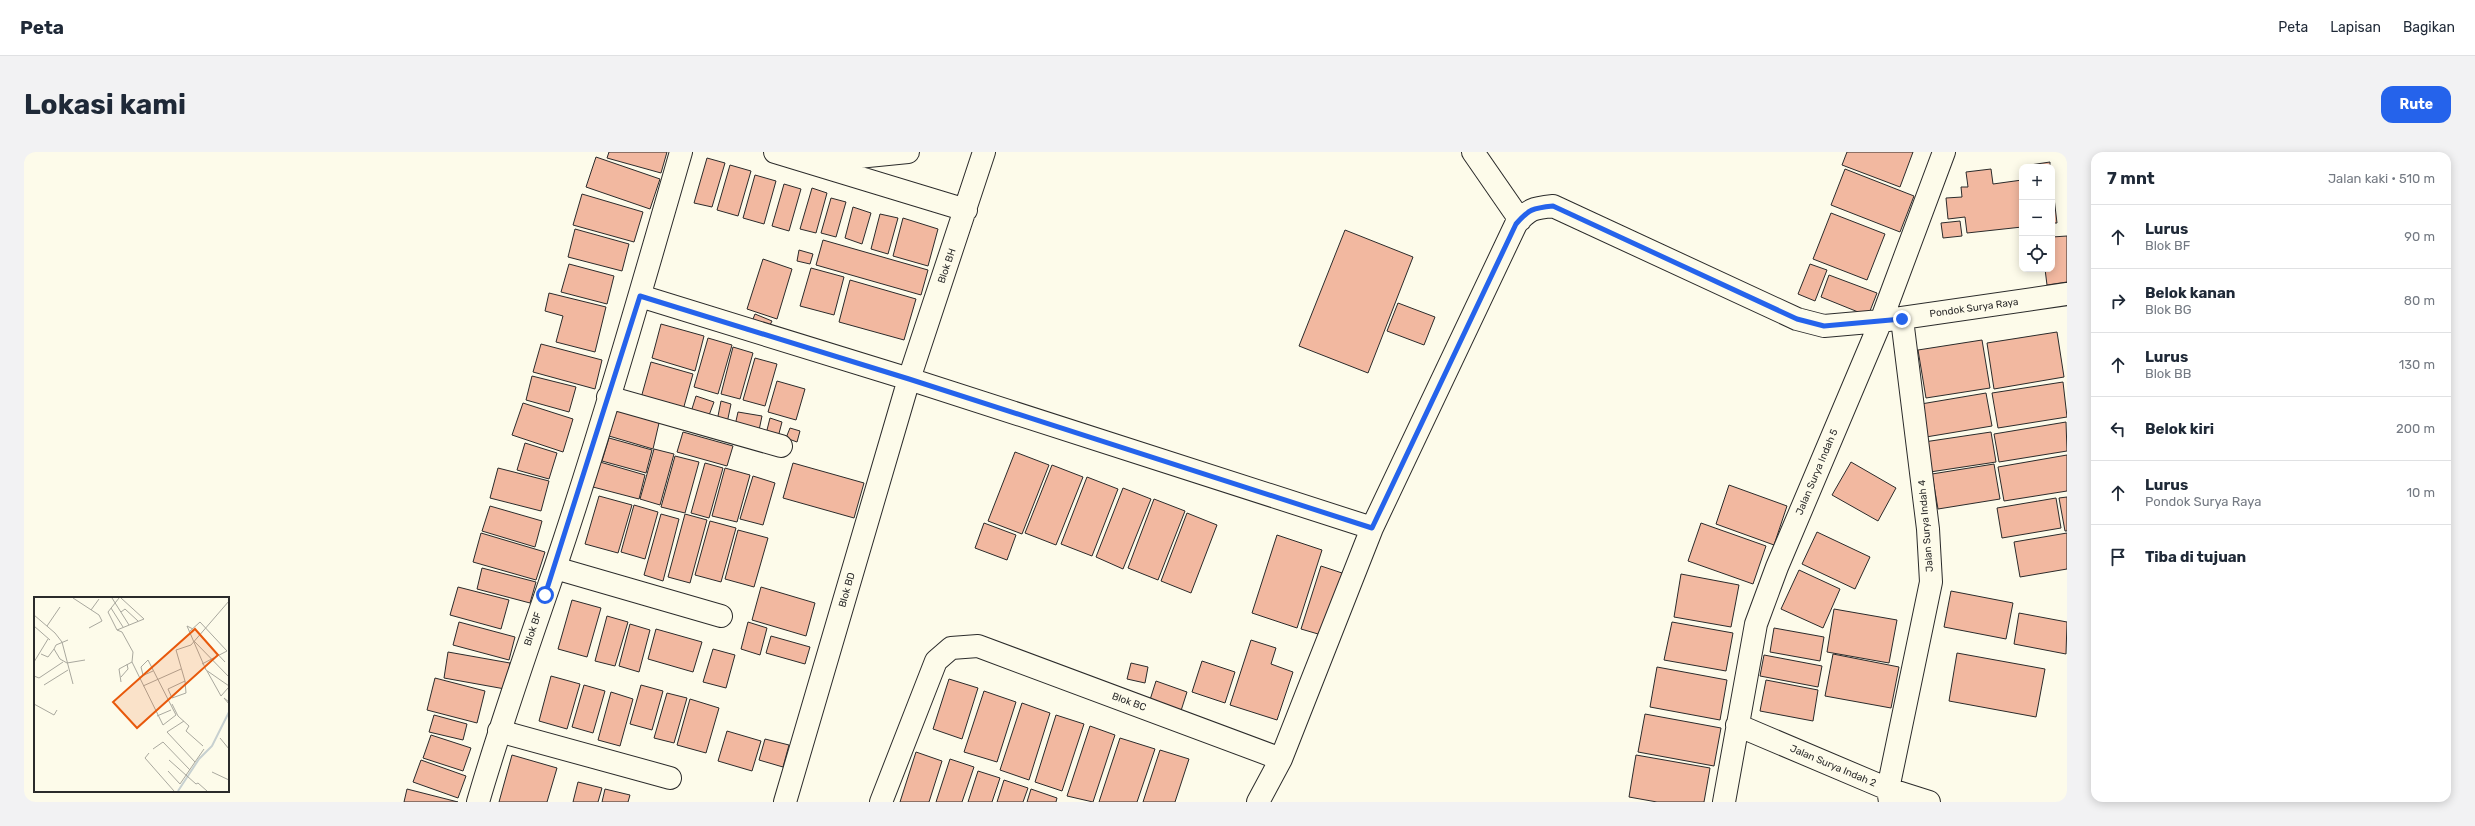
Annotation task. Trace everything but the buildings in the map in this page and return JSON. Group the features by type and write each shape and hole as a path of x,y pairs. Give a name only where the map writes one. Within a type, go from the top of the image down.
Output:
{"street":[{"name":"Blok BF","path":"478,802 499,730 555,568 640,296 681,152"},
{"path":"776,152 966,210"},
{"path":"809,162 908,152"},
{"name":"Blok BH","path":"909,379 984,152"},
{"path":"1258,802 1281,759 1372,528 1520,220 1473,152"},
{"name":"Jalan Surya Indah 5","path":"1724,802 1756,624 1777,567 1891,320 1944,152"},
{"name":"Pondok Surya Raya","path":"1520,220 1527,212 1535,208 1553,206 1797,319 1824,326 1891,320 2067,294"},
{"path":"640,296 909,379 1372,528"},
{"name":"Jalan Surya Indah 4","path":"1889,796 1931,582 1928,529 1891,320"},
{"name":"Blok BD","path":"785,802 909,379"},
{"path":"608,397 781,446"},
{"path":"555,568 721,616"},
{"name":"Blok BC","path":"880,802 936,661 951,648 978,646 1281,759"},
{"name":"Jalan Surya Indah 2","path":"1737,725 1889,796 1929,802"},
{"path":"499,730 670,778"}],"route":[{"path":"545,595 555,568 640,296 909,379 1372,528 1516,224 1527,212 1535,208 1553,206 1797,319 1824,326 1902,319"}]}
